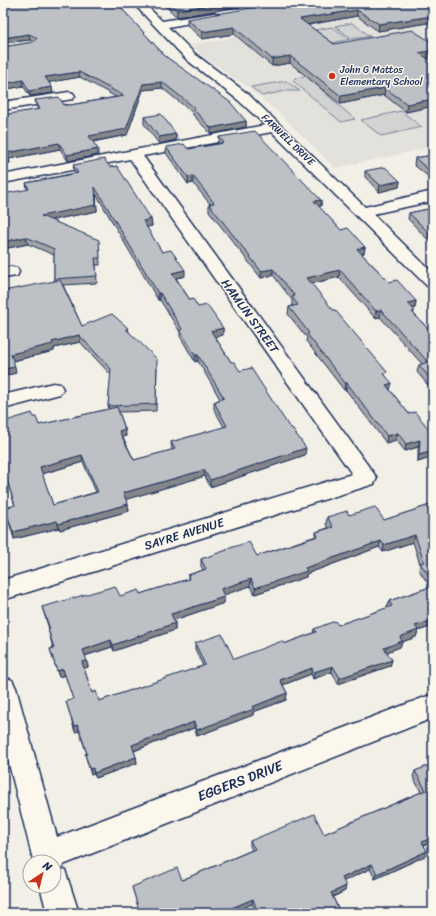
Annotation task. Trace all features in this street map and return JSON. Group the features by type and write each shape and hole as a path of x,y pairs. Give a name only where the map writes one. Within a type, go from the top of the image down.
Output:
{"street":[{"name":"FARWELL DRIVE","path":"138,3 191,57 243,97 275,127 433,282"},
{"path":"159,24 222,14"},
{"path":"3,106 69,96"},
{"path":"3,179 275,127"},
{"name":"HAMLIN STREET","path":"134,154 366,478"},
{"path":"361,212 433,196"},
{"path":"3,402 53,389"},
{"name":"SAYRE AVENUE","path":"3,590 366,478"},
{"path":"3,688 47,854"},
{"name":"EGGERS DRIVE","path":"62,861 433,706"},
{"path":"57,894 62,913"}],"shaded area":[{"name":"John G Mattos Elementary School","path":"433,3 433,147 335,168 282,116 249,88 202,56 191,45"},
{"path":"352,23 370,36 352,39 335,26"},
{"path":"332,27 350,39 332,43 315,30"},
{"path":"306,76 355,119 341,122 293,81 295,78"},
{"path":"286,81 300,91 285,91 262,96 251,87"},
{"path":"401,111 422,127 381,136 361,120"}],"building":[{"path":"3,3 118,3 165,56 230,102 246,121 211,128 193,109 195,108 162,82 143,84 126,129 89,136 98,149 67,155 59,143 7,153 9,156 3,158 3,115 40,109 35,100 59,97 64,105 70,105 124,96 79,72 45,77 52,87 29,91 23,80 3,84 3,47 33,42 37,38 29,34 3,38"},
{"path":"169,3 223,3 177,10"},
{"path":"280,3 433,3 433,16 379,24 357,10 300,19 334,44 412,30 433,43 433,50 419,53 433,62 433,99 407,104 385,88 341,96 290,56 272,59 234,27 202,32 187,19"},
{"path":"161,114 176,134 159,137 144,117"},
{"path":"255,131 321,200 314,201 341,230 348,228 365,247 357,249 389,282 397,280 416,301 408,303 415,311 412,312 433,334 433,382 419,365 428,362 381,310 376,311 340,270 307,278 387,372 384,374 392,383 386,385 409,414 415,412 433,434 433,451 419,455 420,440 406,444 398,433 387,436 347,383 345,383 307,334 309,333 289,307 298,305 292,297 295,296 273,269 261,271 209,204 214,203 193,176 188,177 166,147 184,144 188,149 224,143 219,137"},
{"path":"433,155 433,171 431,172 415,158"},
{"path":"104,159 110,167 117,166 151,219 143,221 162,252 171,250 185,270 172,273 190,300 193,299 198,307 207,305 223,328 211,331 231,362 234,362 240,371 251,368 290,428 291,427 306,448 210,480 204,470 123,493 128,504 58,524 57,521 13,532 5,508 15,505 3,471 3,422 32,413 34,417 36,417 39,425 117,407 125,429 119,431 134,460 175,449 171,442 227,426 214,402 224,398 198,355 195,355 180,330 182,329 160,293 158,293 95,187 96,205 41,216 99,240 100,258 95,258 97,276 54,279 54,249 26,237 3,242 3,194 29,189 26,183 78,173 73,165","holes":["82,455 98,492 53,505 40,467"]},
{"path":"385,167 400,181 380,185 365,171"},
{"path":"433,208 433,237 409,213"},
{"path":"60,280 82,326 112,314 128,328 126,329 157,359 156,404 108,406 111,369 79,335 52,342 53,344 11,354 15,367 3,369 3,291"},
{"path":"433,504 433,581 420,563 424,562 415,535 384,545 381,541 305,568 307,571 255,588 251,579 221,589 224,597 171,614 175,623 113,645 111,640 83,650 87,661 82,662 92,693 96,691 99,701 205,665 195,643 222,634 234,659 282,641 284,644 316,632 314,629 335,621 338,625 392,606 389,601 433,586 433,620 415,626 418,630 400,637 402,641 384,648 392,660 340,678 333,666 314,672 312,668 280,680 287,693 252,707 254,709 197,730 194,722 132,745 136,757 94,773 93,768 90,769 78,725 74,726 66,702 73,699 63,669 57,671 50,649 54,648 48,629 50,629 42,607 115,586 120,596 139,590 140,594 189,579 188,575 206,569 201,559 249,542 257,556 318,536 316,532 333,527 327,517 347,511 349,515 375,507 384,520"},
{"path":"433,764 433,837 422,842 427,851 377,874 372,864 342,878 346,886 331,893 340,913 323,913 320,908 309,913 258,913 253,899 220,913 140,913 132,887 177,868 182,880 255,849 250,841 314,814 324,834 426,790 415,771"}],"place":[{"name":"John G Mattos Elementary School","path":"332,76"}]}
